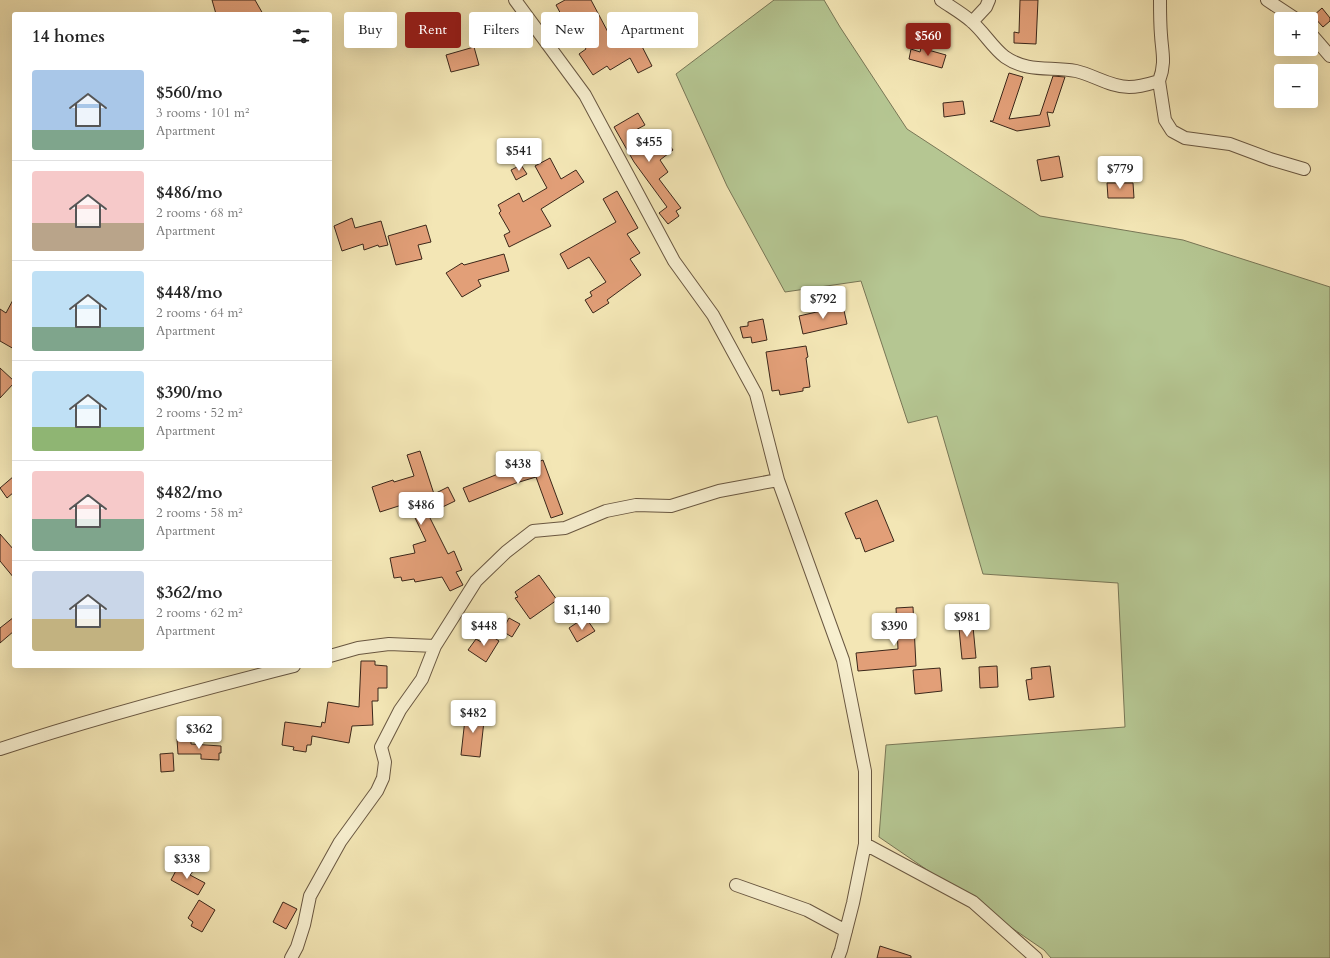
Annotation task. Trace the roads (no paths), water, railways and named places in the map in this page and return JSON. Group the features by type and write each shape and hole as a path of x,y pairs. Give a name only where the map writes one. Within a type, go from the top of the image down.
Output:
{"street":[{"path":"515,0 585,95 674,261 713,315 756,394 778,480 843,660 865,771 865,844 846,931 838,958"},
{"path":"941,0 972,22 1005,57 1016,63 1034,69 1077,71 1115,85 1128,87 1146,85 1159,81"},
{"path":"972,22 986,7 989,0"},
{"path":"1160,0 1160,34 1164,60 1163,71 1159,81 1165,120 1172,131 1185,138 1230,144 1270,159 1304,169"},
{"path":"1267,0 1285,12"},
{"path":"1318,42 1330,56"},
{"path":"291,958 297,947 304,925 310,896 340,842 378,790 383,778 385,762 381,747 400,710 422,680 435,646 476,581 506,552 533,531 565,528 606,511 636,505 671,506 719,491 778,480"},
{"path":"332,655 358,648 390,644 435,646"},
{"path":"0,749 75,724 286,668"},
{"path":"865,844 973,902 1036,958"},
{"path":"736,885 807,910 846,931"}]}
